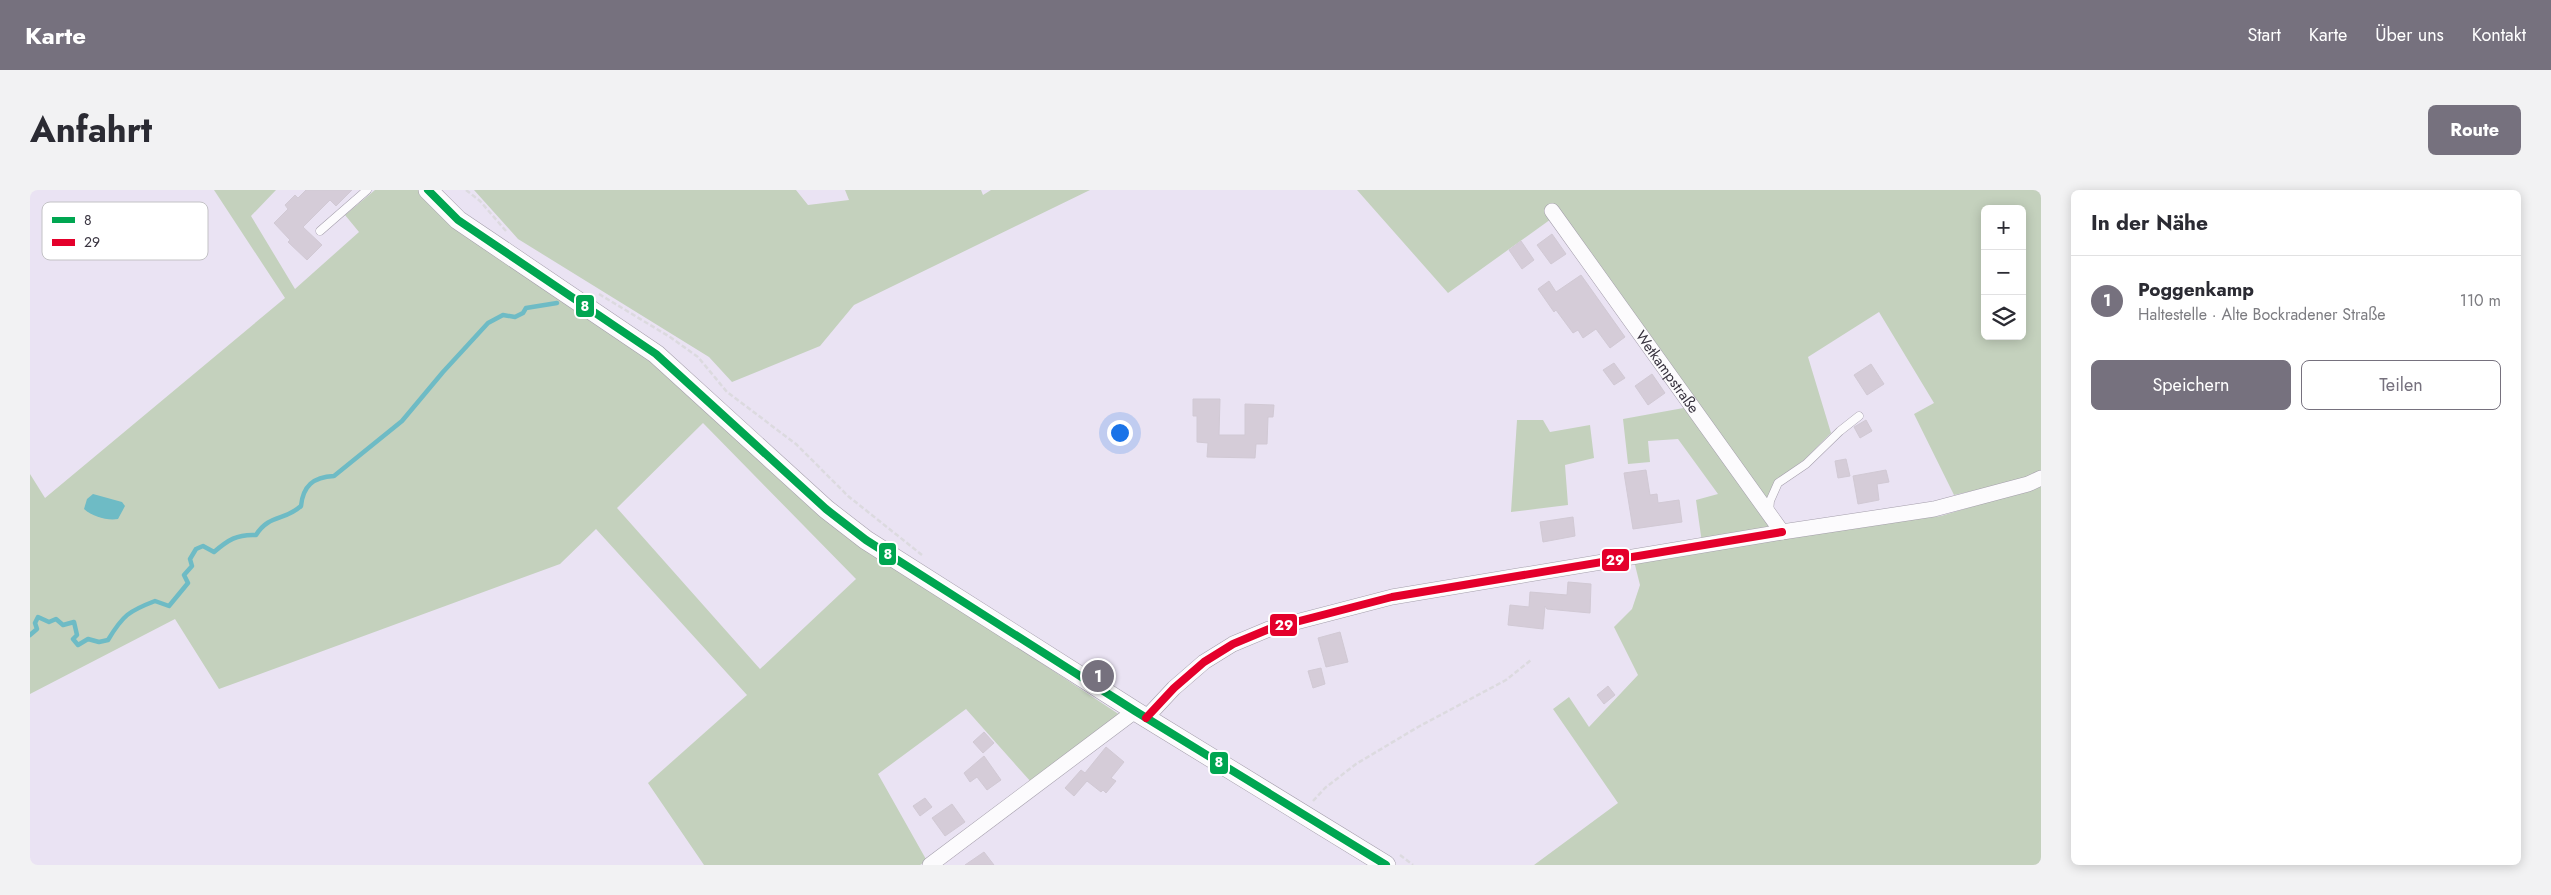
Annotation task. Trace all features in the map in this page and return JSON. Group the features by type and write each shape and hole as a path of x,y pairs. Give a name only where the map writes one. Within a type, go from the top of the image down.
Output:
{"street":[{"path":"428,190 458,220 656,354 826,509 866,540 1141,714 1391,859"},
{"name":"Wetkampstraße","path":"1552,211 1782,532"},
{"path":"930,865 1141,714 1204,662 1233,644 1269,628 1392,597 1782,532 1934,509 2028,484 2041,478"}],"lane":[{"path":"320,231 367,190"},
{"path":"1769,514 1770,501 1778,483 1806,464 1840,430 1859,416"}],"path":[{"path":"466,190 480,201 509,235"},
{"path":"597,293 670,337 698,357 728,392 796,444 848,496 929,560"},
{"path":"1304,797 1312,802 1325,788 1356,764 1418,727 1506,680 1531,660"},
{"path":"1391,859 1413,865"}],"green space":[{"path":"214,190 276,190 251,216 295,289 359,232 345,215 375,190 420,190 653,356 864,546 1120,715 1031,782 966,709 878,774 927,861 920,865 704,865 648,783 747,695 596,529 560,564 219,689 175,619 30,694 30,474 45,498 285,298","holes":["703,423 856,579 760,669 617,508"]},
{"path":"474,190 796,190 808,205 849,200 845,190 981,190 983,195 991,190 1090,190 854,305 820,346 732,382 709,357 518,239"},
{"path":"1357,190 2041,190 2041,473 2027,479 1954,495 1914,414 1934,403 1879,312 1808,357 1831,433 1804,460 1776,481 1766,501 1558,214 1448,293"},
{"path":"1689,407 1768,520 1770,536 1941,516 2041,486 2041,865 1534,865 1618,803 1553,709 1569,697 1589,727 1638,675 1614,627 1632,609 1640,585 1634,561 1703,550 1696,500 1718,494 1678,439 1648,441 1650,462 1628,464 1623,419"},
{"path":"1517,420 1543,420 1550,432 1590,425 1594,458 1565,465 1568,505 1511,512"}],"water":[{"path":"93,494 122,502 125,506 118,519 100,517 84,509 87,499"}],"building":[{"path":"306,190 352,190 336,206 330,200 303,227 322,245 307,260 288,242 290,240 274,223 288,209 285,205 295,195 298,198"},
{"path":"1552,234 1566,254 1551,264 1537,245"},
{"path":"1521,241 1534,260 1522,269 1509,250"},
{"path":"1581,275 1625,337 1610,348 1596,329 1583,338 1578,330 1573,333 1556,310 1554,312 1538,289 1549,281 1556,292"},
{"path":"1614,363 1625,378 1614,385 1603,370"},
{"path":"1871,364 1884,384 1867,395 1854,375"},
{"path":"1652,374 1665,393 1648,405 1635,386"},
{"path":"1193,399 1220,399 1219,435 1245,435 1245,404 1274,405 1273,417 1268,417 1267,444 1256,444 1255,458 1207,457 1208,443 1197,442 1197,416 1193,416"},
{"path":"1866,420 1872,431 1860,438 1854,427"},
{"path":"1846,459 1850,476 1838,478 1835,461"},
{"path":"1646,470 1650,495 1657,494 1658,503 1679,500 1682,522 1633,529 1624,473"},
{"path":"1886,470 1889,482 1877,484 1879,500 1858,504 1853,476"},
{"path":"1573,517 1575,536 1543,542 1540,522"},
{"path":"1568,582 1591,584 1590,613 1547,609 1545,606 1543,629 1508,625 1510,605 1529,607 1530,592 1567,595"},
{"path":"1340,632 1348,662 1326,667 1318,638"},
{"path":"1321,668 1325,684 1313,688 1308,671"},
{"path":"1608,686 1615,695 1604,704 1597,695"},
{"path":"984,732 994,743 983,753 973,742"},
{"path":"1106,747 1124,762 1111,778 1116,781 1106,793 1103,790 1101,792 1087,781 1074,796 1065,788 1081,770 1085,773"},
{"path":"984,756 1001,780 987,790 977,777 970,782 964,773"},
{"path":"925,798 932,807 920,816 913,806"},
{"path":"952,804 965,822 945,836 932,818"},
{"path":"984,852 994,865 965,865"}],"waterway":[{"path":"30,635 37,629 35,623 38,617 49,622 56,619 63,625 74,622 77,635 73,639 78,645 88,639 99,642 108,640 123,619 133,611 155,601 169,606 188,583 184,575 192,566 190,559 196,549 203,546 214,552 233,539 256,535 266,524 295,511 301,506 304,493 310,484 320,478 334,476 402,421 443,372 488,323 503,315 515,317 523,313 526,308 557,303"}],"transit line":[{"name":"8","path":"428,190 458,220 656,354 826,509 866,540 1135,711 1386,865"},
{"name":"29","path":"1146,718 1174,688 1204,662 1233,644 1269,629 1392,597 1782,532"}],"place":[{"name":"Poggenkamp","path":"1098,676"}]}
